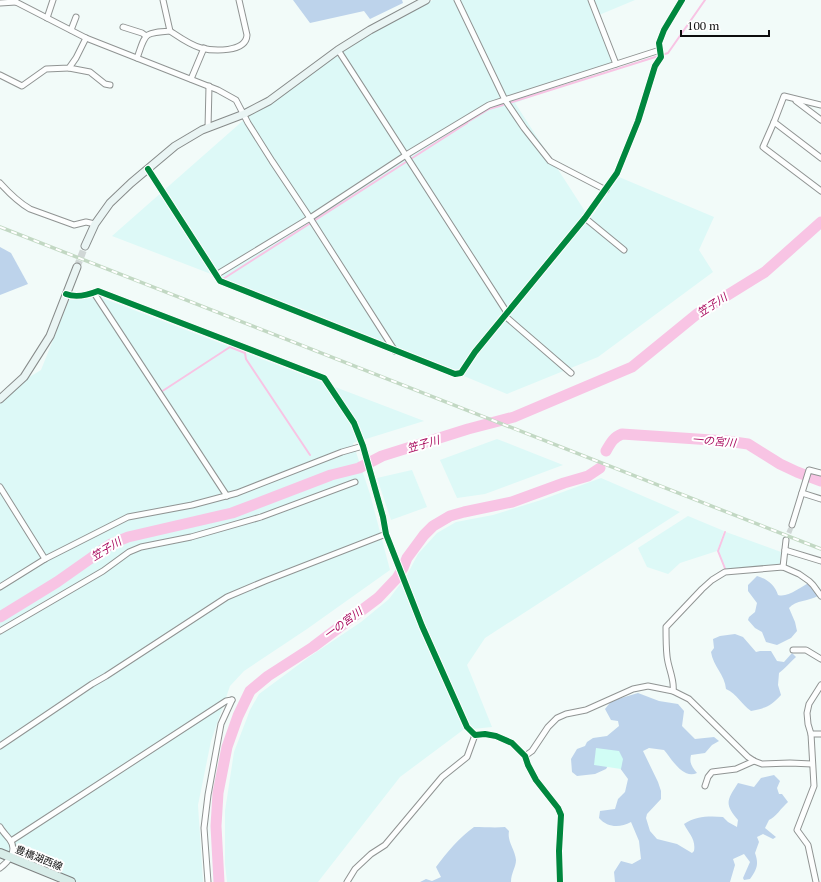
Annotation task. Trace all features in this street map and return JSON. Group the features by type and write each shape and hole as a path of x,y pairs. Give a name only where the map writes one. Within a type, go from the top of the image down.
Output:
{"main road":[{"name":"豊橋湖西線","path":"0,853 71,882"}],"street":[{"path":"47,18 53,0"},
{"path":"164,0 170,31"},
{"path":"137,58 145,37 152,33 170,31 184,41 200,48 225,50 241,46 247,39 239,0"},
{"path":"85,246 95,224 110,203 175,146 208,128 244,114 269,101 338,50 426,0"},
{"path":"457,0 505,100 524,128 550,160 606,190"},
{"path":"591,0 616,64"},
{"path":"148,169 220,281 396,352 456,374 461,373 475,352 585,218 617,173 638,120 660,53 659,43 664,30 682,0"},
{"path":"0,3 16,1 86,38 209,86 236,100 248,123 272,161 396,352"},
{"path":"71,30 76,17"},
{"path":"123,27 142,33 146,36"},
{"path":"69,68 86,38"},
{"path":"191,79 204,48"},
{"path":"338,50 506,311 505,316"},
{"path":"216,275 310,218 406,154 489,105 616,64 660,53"},
{"path":"0,76 22,86 46,69 69,68 90,72 105,84 110,85"},
{"path":"208,128 209,86"},
{"path":"821,105 784,96 763,147 821,191"},
{"path":"794,99 821,120"},
{"path":"774,122 821,158"},
{"path":"0,183 18,201 30,209 74,225 86,222 95,224"},
{"path":"585,218 624,250"},
{"path":"0,400 24,377 50,336 77,267"},
{"path":"66,294 72,296 82,296 98,291 324,378 354,424 363,446 383,517 386,534 402,577 467,727 476,735 485,734 496,736 512,743 525,756 536,780 558,808 561,815 559,851 560,882"},
{"path":"94,293 227,496"},
{"path":"505,316 571,373"},
{"path":"0,587 45,559 128,516 192,505 227,496 363,446"},
{"path":"792,525 809,470 821,473"},
{"path":"0,631 103,571 129,552 141,547 191,537 261,517 355,482"},
{"path":"0,488 45,559"},
{"path":"802,493 821,499"},
{"path":"0,746 226,597 386,534"},
{"path":"783,568 786,540"},
{"path":"786,550 821,561"},
{"path":"673,691 667,657 666,627 712,580 725,572 783,568 799,574 809,581 821,596"},
{"path":"793,650 806,650 821,659"},
{"path":"816,882 808,845 797,830 814,786 811,734 807,714 809,704 821,685"},
{"path":"525,756 532,751 548,727 557,718 566,714 586,710 641,687 654,687 673,691 689,700 754,762 762,764 812,764"},
{"path":"11,841 226,701 232,700 221,724 208,795 204,828 208,882"},
{"path":"811,734 821,734"},
{"path":"347,882 355,868 371,854 385,845 442,778 467,757 476,735"},
{"path":"705,786 708,777 712,772 736,769 754,762"},
{"path":"0,828 5,836 11,841 12,849 11,858 0,868"}],"shaded area":[{"path":"293,0 402,0 403,3 370,19 364,11 310,23"},
{"path":"433,0 635,0 599,15 616,64 515,103 590,219 619,177 714,217 699,250 713,272 598,357 507,394 313,313 112,236 246,118 338,50 371,30"},
{"path":"0,247 11,253 28,284 0,295"},
{"path":"100,297 424,421 353,443 370,494 390,570 307,629 244,671 230,686 211,741 198,805 203,882 76,882 0,854 0,395 41,370 69,300"},
{"path":"497,439 563,465 485,494 457,498 440,460"},
{"path":"412,470 427,507 391,520 377,478"},
{"path":"601,478 680,512 485,638 467,665 492,727 463,730 400,777 318,882 227,882 225,864 225,811 234,752 250,710 259,694 309,657 361,622 389,599 407,575 418,554 437,533 456,522 493,515 541,500"},
{"path":"688,516 724,531 717,551 680,563 668,574 647,567 638,548"},
{"path":"726,532 781,552 780,563 778,565 726,570 718,551"},
{"path":"757,576 770,583 775,588 778,595 782,596 790,594 809,583 818,596 795,603 789,608 797,631 791,638 777,645 766,642 762,632 755,628 748,620 749,617 755,612 757,603 748,591 748,585"},
{"path":"735,634 743,637 756,652 771,651 777,661 784,662 792,653 796,657 779,673 778,685 781,695 774,702 764,708 751,711 726,689 724,679 712,657 711,652 714,648 713,639 720,636"},
{"path":"638,693 659,701 678,704 684,711 682,726 695,739 714,737 719,741 712,745 705,753 691,755 691,765 697,773 692,774 682,771 664,750 649,748 643,751 661,791 661,799 647,814 646,818 650,831 657,839 677,844 692,853 694,851 694,843 684,824 698,818 723,817 737,827 738,820 729,806 729,798 738,783 754,787 761,778 774,775 780,781 777,788 779,794 782,794 788,802 774,817 769,820 765,828 776,837 773,839 763,834 757,837 759,842 755,853 757,866 750,879 744,880 743,878 750,862 744,854 733,859 735,865 730,882 615,882 614,872 621,861 632,864 641,859 639,841 631,822 614,826 606,824 599,818 600,811 615,809 618,799 625,792 628,779 617,764 611,761 606,769 595,774 577,776 572,772 571,759 577,749 585,746 587,742 593,738 607,736 619,726 618,721 611,720 605,709 613,699"},
{"path":"474,827 505,827 509,831 509,839 516,860 511,882 420,882 426,879 432,881 441,877 436,867 463,836"}],"sand":[{"path":"596,748 619,751 623,759 621,769 594,765"}],"waterway":[{"path":"509,103 668,53 705,0"},
{"path":"466,123 489,109 503,105"},
{"path":"223,279 467,123"},
{"name":"笠子川","path":"0,617 57,582 111,544 128,537 232,513 331,475 359,468 382,456 468,429 514,417 632,367 697,314 765,272 821,222"},
{"path":"161,392 230,347 245,353 246,359 310,455"},
{"name":"一の宮川","path":"606,451 613,440 622,434 727,441 748,444 780,464 821,481"},
{"name":"一の宮川","path":"219,882 216,826 218,793 227,747 238,716 250,691 268,676 313,647 378,598 397,578 407,558 424,535 433,526 450,516 512,502 588,476 600,468"},
{"path":"725,532 718,551 726,571"}],"tunnel":[{"path":"77,267 85,246"},
{"path":"786,540 792,525"}],"railway":[{"path":"0,227 821,549"}],"cycle path":[{"path":"148,169 220,281 455,374 461,373 475,352 585,218 617,173 638,121 655,66 661,57 659,43 664,30 682,0"},
{"path":"66,294 82,296 98,291 324,378 354,423 363,446 383,517 386,534 422,626 467,727 475,735 485,734 496,736 512,743 525,756 536,780 558,808 561,815 559,851 560,882"}]}
